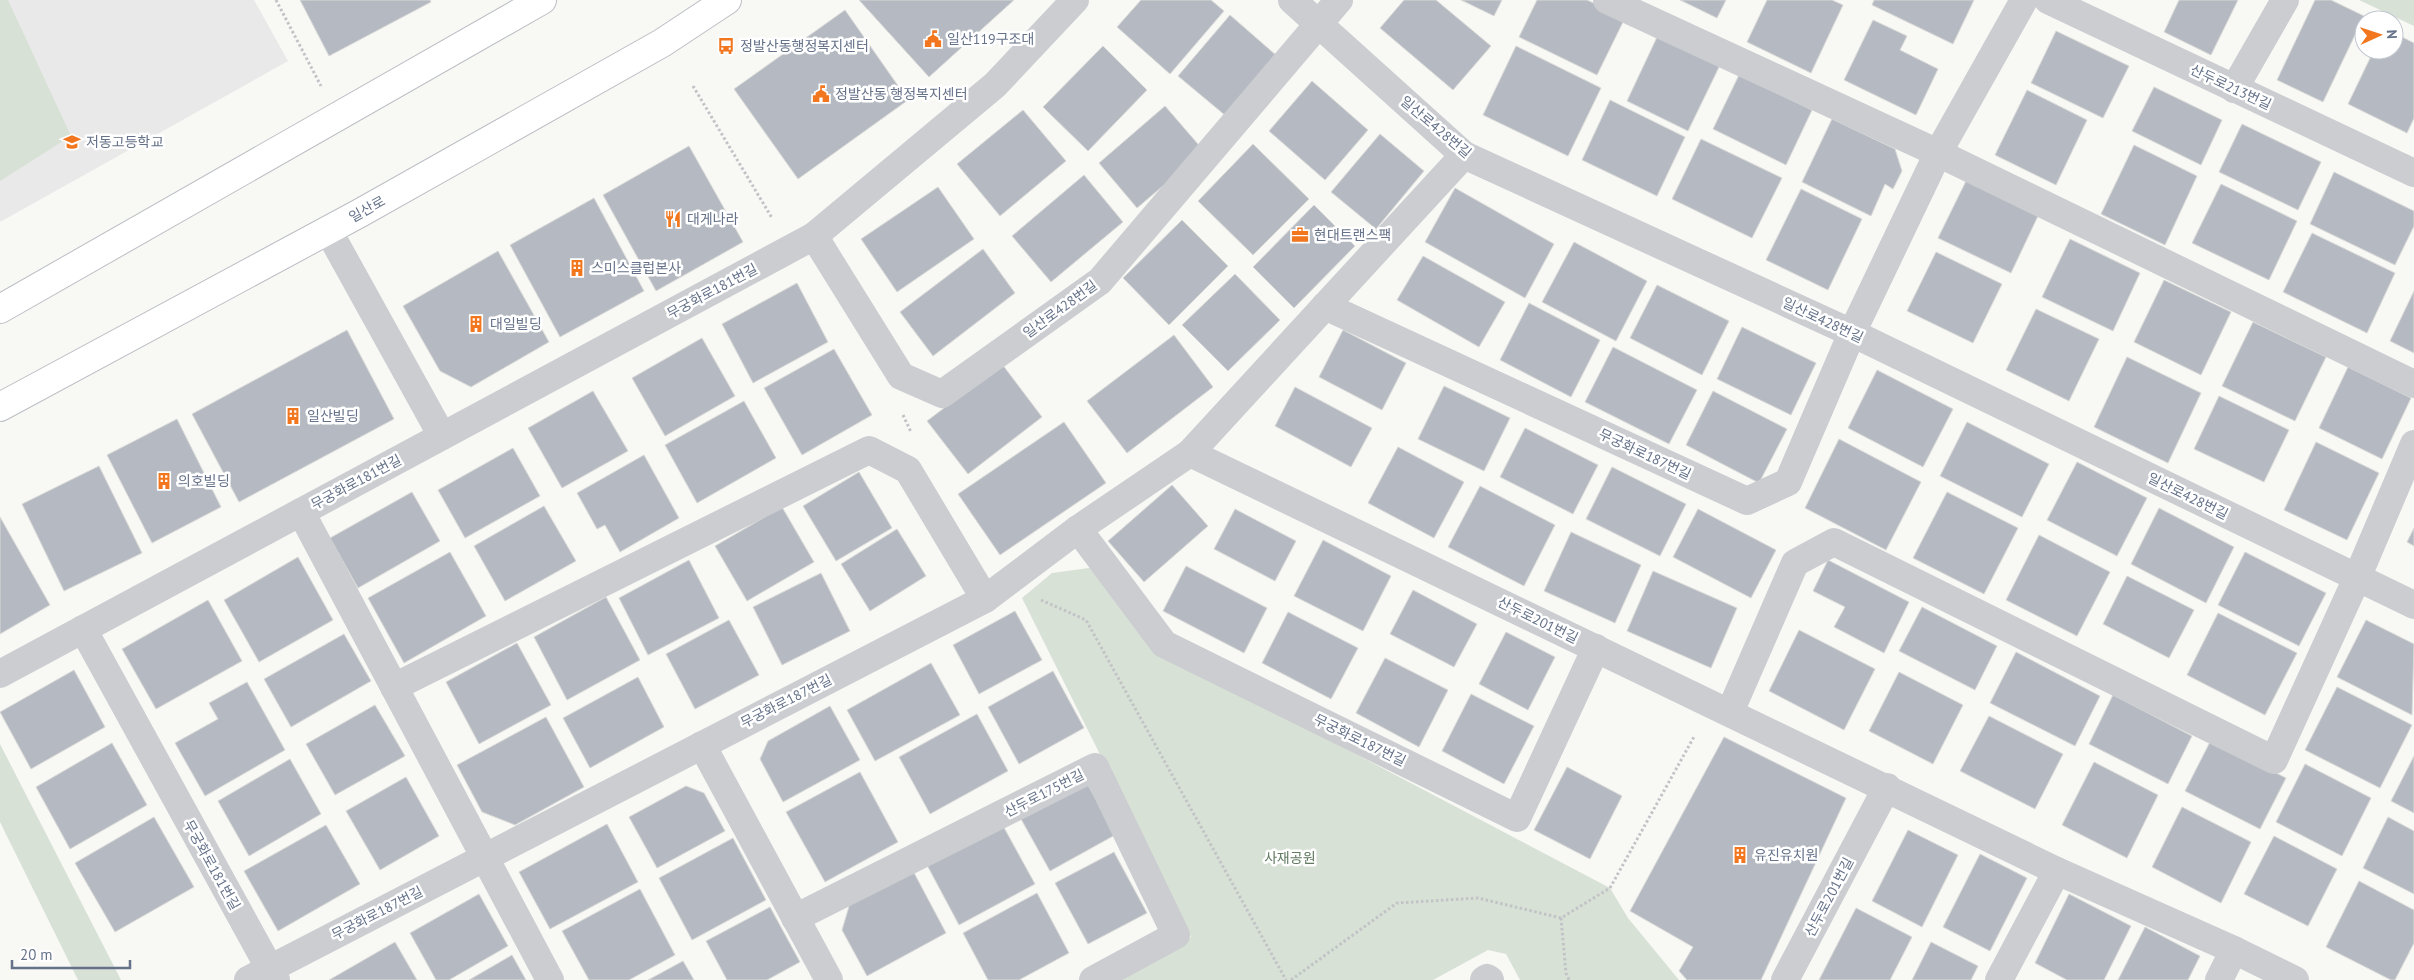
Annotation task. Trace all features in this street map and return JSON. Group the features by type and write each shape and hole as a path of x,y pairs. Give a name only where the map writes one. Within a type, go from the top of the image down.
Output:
{"main road":[{"path":"0,309 542,0"},
{"name":"일산로","path":"0,407 328,230 662,43 727,0"}],"street":[{"name":"무궁화로181번길","path":"0,674 814,236 995,85 1075,0"},
{"name":"일산로428번길","path":"1292,0 1464,155 1852,333 2414,605"},
{"name":"일산로428번길","path":"814,236 902,376 942,394 1100,281 1317,22 1338,0"},
{"path":"1607,0 1938,153 2414,384"},
{"path":"1852,333 1938,153 2024,0"},
{"name":"산두로213번길","path":"2048,0 2414,173"},
{"path":"2234,89 2285,0"},
{"name":"무궁화로187번길","path":"264,976 484,858 985,599 1078,529 1190,453 1464,155"},
{"path":"328,230 442,436"},
{"name":"무궁화로187번길","path":"1326,306 1747,501 1788,482 1852,333"},
{"path":"1730,712 1795,563 1834,542 2274,760 2357,578 2414,444"},
{"path":"394,687 869,450 908,470 985,599"},
{"name":"산두로201번길","path":"1190,453 1887,787 2057,871 2234,950 2295,980"},
{"name":"무궁화로181번길","path":"301,512 484,858"},
{"name":"무궁화로187번길","path":"1078,529 1164,644 1517,818 1596,648"},
{"name":"무궁화로181번길","path":"83,629 264,976"},
{"path":"702,745 829,980"},
{"name":"산두로175번길","path":"795,918 1096,767 1176,935 1092,980"},
{"name":"산두로201번길","path":"1785,980 1887,787"},
{"path":"484,858 550,980"},
{"path":"1999,980 2057,871"},
{"path":"2219,980 2234,950"}],"path":[{"path":"276,0 324,91"},
{"path":"693,86 772,218"},
{"path":"901,412 915,438"},
{"path":"1041,600 1086,620 1286,980"},
{"path":"1291,980 1397,903 1478,898 1561,918 1610,888 1698,730"},
{"path":"1561,918 1566,973 1569,980"}],"shaded area":[{"name":"저동고등학교","path":"0,0 254,0 288,61 0,222"}],"green space":[{"path":"0,0 8,0 71,136 0,181"},
{"path":"2359,0 2414,0 2414,26 2404,21 2404,10 2380,10"},
{"name":"사재공원","path":"1096,567 1162,652 1610,888 1628,918 1679,980 1520,980 1506,954 1488,950 1433,980 1122,980 1191,937 1022,598 1052,573"},
{"path":"0,744 121,980 78,980 0,822"}],"building":[{"path":"300,0 430,0 431,2 329,56"},
{"name":"일산119구조대","path":"859,0 1014,0 929,77"},
{"path":"1141,0 1211,0 1224,11 1170,74 1117,27"},
{"path":"1404,0 1436,0 1491,46 1453,90 1380,28"},
{"path":"1461,0 1502,0 1494,16"},
{"path":"1537,0 1587,0 1625,18 1597,75 1519,37"},
{"path":"1680,0 1726,0 1717,18"},
{"path":"1767,0 1832,0 1843,5 1811,73 1747,42"},
{"path":"1874,0 1974,0 1953,44 1872,5"},
{"path":"2179,0 2238,0 2211,55 2164,32"},
{"path":"2315,0 2331,0 2354,11 2354,37 2323,102 2277,80"},
{"name":"정발산동 행정복지센터","path":"845,10 908,100 798,179 734,89"},
{"path":"1230,15 1277,56 1226,116 1178,76"},
{"path":"1873,20 1907,36 1900,50 1938,69 1916,115 1844,80"},
{"path":"2056,31 2129,66 2103,118 2031,83"},
{"path":"1658,35 1720,65 1688,131 1627,101"},
{"path":"2404,38 2414,43 2414,118 2407,133 2348,104 2369,60 2404,60"},
{"path":"1103,46 1147,90 1088,151 1043,107"},
{"path":"1516,46 1601,88 1568,156 1483,115"},
{"path":"1739,75 1812,110 1786,165 1713,129"},
{"path":"1312,81 1368,130 1325,180 1269,131"},
{"path":"2154,87 2222,120 2201,165 2132,131"},
{"path":"2027,90 2087,120 2056,185 1995,155"},
{"path":"1610,100 1685,137 1657,196 1582,160"},
{"path":"1165,106 1204,151 1137,208 1099,163"},
{"path":"1023,110 1066,161 1000,216 957,164"},
{"path":"1832,119 1895,149 1902,171 1893,189 1885,184 1871,216 1802,182"},
{"path":"2242,124 2321,162 2298,210 2219,172"},
{"path":"1380,134 1424,171 1376,229 1331,192"},
{"path":"1701,139 1782,178 1752,238 1672,199"},
{"path":"1253,144 1309,199 1253,255 1198,201"},
{"path":"2134,145 2197,176 2165,245 2101,214"},
{"name":"대게나라","path":"689,146 743,242 656,291 603,195"},
{"path":"2334,172 2414,211 2414,226 2395,265 2310,224"},
{"path":"1084,175 1123,222 1051,282 1012,236"},
{"path":"1966,181 2038,216 2011,273 1938,238"},
{"path":"2221,184 2297,221 2269,280 2192,243"},
{"path":"938,187 974,239 897,292 861,239"},
{"path":"1455,188 1554,244 1525,298 1425,242"},
{"path":"1801,189 1862,219 1828,290 1766,260"},
{"name":"스미스클럽본사","path":"594,198 644,291 560,337 510,245"},
{"path":"1314,205 1355,246 1294,308 1253,267"},
{"path":"1182,220 1228,266 1169,325 1123,278"},
{"path":"2312,233 2395,273 2367,333 2283,292"},
{"path":"2070,239 2140,273 2113,331 2042,297"},
{"path":"1574,242 1647,281 1616,341 1542,302"},
{"path":"983,249 1015,293 933,356 900,312"},
{"name":"대일빌딩","path":"498,251 549,342 471,387 440,371 403,306"},
{"path":"1936,252 2002,284 1973,343 1907,311"},
{"path":"1423,256 1505,302 1479,347 1397,300"},
{"path":"1235,274 1280,320 1228,371 1182,325"},
{"path":"2164,280 2231,312 2201,375 2134,342"},
{"path":"797,283 828,342 753,383 722,324"},
{"path":"1657,285 1729,321 1702,375 1630,338"},
{"path":"2414,291 2414,353 2390,341"},
{"path":"1529,303 1600,340 1571,397 1500,360"},
{"path":"2036,309 2099,339 2069,401 2006,370"},
{"path":"2253,322 2326,357 2295,421 2222,386"},
{"path":"1742,327 1816,363 1791,415 1717,379"},
{"name":"일산빌딩","path":"347,330 394,419 239,502 192,414"},
{"path":"1343,330 1406,363 1382,410 1319,377"},
{"path":"1174,335 1213,387 1127,453 1087,401"},
{"path":"702,338 735,396 665,436 632,378"},
{"path":"1613,347 1697,390 1669,444 1585,402"},
{"path":"834,349 872,415 802,455 764,388"},
{"path":"2127,357 2201,393 2168,463 2094,427"},
{"path":"1002,364 1042,417 968,474 927,421"},
{"path":"2348,367 2411,398 2382,459 2319,428"},
{"path":"1877,370 1953,409 1923,467 1848,428"},
{"path":"1444,386 1510,418 1484,471 1418,439"},
{"path":"1295,387 1372,428 1351,467 1275,426"},
{"path":"593,391 628,451 562,488 528,428"},
{"path":"1713,391 1787,429 1759,483 1686,445"},
{"path":"2219,396 2289,430 2264,482 2194,449"},
{"path":"744,401 776,458 697,503 665,445"},
{"name":"의호빌딩","path":"177,419 221,507 152,543 107,455"},
{"path":"1064,422 1106,483 1000,555 958,494"},
{"path":"1967,422 2049,464 2022,517 1940,476"},
{"path":"1525,428 1598,465 1573,514 1500,477"},
{"path":"1839,439 1921,482 1886,550 1805,508"},
{"path":"2316,442 2379,473 2347,540 2284,510"},
{"path":"1398,447 1464,482 1434,538 1368,503"},
{"path":"513,448 540,496 465,538 438,490"},
{"path":"644,455 679,518 620,552 605,525 597,529 577,493"},
{"path":"2077,462 2147,498 2117,556 2047,520"},
{"path":"99,466 142,553 64,591 22,504"},
{"path":"1612,467 1686,504 1660,556 1586,519"},
{"path":"859,472 892,528 836,561 803,506"},
{"path":"1172,485 1208,526 1144,582 1108,541"},
{"path":"1480,486 1555,525 1524,586 1448,547"},
{"path":"412,492 440,541 358,588 330,538"},
{"path":"1947,492 2018,528 1984,594 1913,558"},
{"path":"544,506 576,561 505,601 474,546"},
{"path":"782,507 814,562 747,601 715,546"},
{"path":"2159,508 2234,547 2206,603 2131,564"},
{"path":"1235,509 1296,541 1275,581 1214,549"},
{"path":"1698,509 1776,550 1751,598 1673,557"},
{"path":"0,517 50,605 0,634"},
{"path":"2414,528 2414,546 2407,542"},
{"path":"897,529 926,576 870,611 841,564"},
{"path":"1571,532 1641,565 1615,623 1544,591"},
{"path":"2039,535 2110,572 2077,636 2006,600"},
{"path":"1323,540 1391,576 1363,631 1294,596"},
{"path":"450,552 486,616 404,663 368,598"},
{"path":"2245,552 2326,593 2299,646 2218,605"},
{"path":"298,557 333,620 259,662 224,600"},
{"path":"689,560 719,618 648,655 619,598"},
{"path":"1828,560 1909,602 1884,653 1834,627 1845,607 1813,591"},
{"path":"1186,566 1267,608 1244,653 1163,611"},
{"path":"1653,571 1737,608 1711,668 1627,631"},
{"path":"821,573 850,631 782,665 753,607"},
{"path":"2127,576 2194,610 2169,658 2103,624"},
{"path":"1413,590 1477,624 1454,667 1390,634"},
{"path":"606,597 640,660 567,700 534,637"},
{"path":"208,600 242,661 156,709 122,649"},
{"path":"1922,607 1997,646 1975,690 1899,651"},
{"path":"1015,611 1042,660 979,694 953,645"},
{"path":"1288,612 1358,648 1331,699 1262,663"},
{"path":"2218,613 2297,653 2265,715 2187,675"},
{"path":"729,620 759,675 695,709 666,654"},
{"path":"2366,620 2414,644 2412,715 2337,677"},
{"path":"1799,630 1875,669 1844,730 1769,691"},
{"path":"1506,632 1555,657 1528,710 1479,684"},
{"path":"344,634 371,681 291,727 264,679"},
{"path":"517,643 551,705 479,744 446,682"},
{"path":"2016,652 2100,696 2075,746 1990,703"},
{"path":"1385,658 1448,690 1419,747 1356,713"},
{"path":"931,663 960,715 875,761 847,710"},
{"path":"74,670 105,727 31,769 0,712"},
{"path":"1053,671 1084,728 1019,764 988,707"},
{"path":"1899,672 1963,705 1933,764 1869,731"},
{"path":"638,677 664,727 590,768 563,718"},
{"path":"247,682 285,750 205,796 175,743 218,719 209,703"},
{"path":"2337,687 2412,725 2380,788 2305,750"},
{"path":"1471,694 1534,726 1504,784 1442,751"},
{"path":"2113,695 2192,736 2168,784 2089,744"},
{"path":"375,705 405,756 335,795 306,744"},
{"path":"830,706 860,760 783,802 760,759 768,741"},
{"path":"977,714 1008,771 930,814 899,757"},
{"path":"1989,716 2063,754 2035,809 1960,771"},
{"path":"546,717 584,787 515,825 482,812 457,765"},
{"name":"유진유치원","path":"1724,737 1846,798 1761,980 1687,980 1679,971 1693,947 1630,911"},
{"path":"2211,740 2286,778 2260,829 2185,791"},
{"path":"112,743 147,805 70,849 36,787"},
{"path":"2414,756 2414,813 2391,801"},
{"path":"290,759 321,814 249,856 218,801"},
{"path":"2094,762 2158,795 2127,858 2062,825"},
{"path":"2305,764 2371,798 2342,856 2276,822"},
{"path":"1567,767 1622,796 1590,859 1534,830"},
{"path":"860,772 898,842 825,882 786,812"},
{"path":"406,777 439,836 380,870 346,811"},
{"path":"1087,783 1115,835 1050,871 1021,819"},
{"path":"686,786 704,793 725,831 657,868 629,817"},
{"path":"2182,807 2251,842 2221,903 2152,867"},
{"path":"154,817 194,887 115,932 75,863"},
{"path":"2388,817 2414,831 2414,894 2363,868"},
{"path":"607,824 638,882 550,929 519,872"},
{"path":"1002,824 1035,884 959,925 927,865"},
{"path":"326,825 360,884 278,931 244,871"},
{"path":"1908,830 1958,855 1922,927 1872,901"},
{"path":"2274,836 2337,869 2308,926 2244,894"},
{"path":"733,838 766,900 692,940 659,878"},
{"path":"1114,852 1147,913 1088,944 1055,883"},
{"path":"1980,854 2027,878 1990,951 1943,927"},
{"path":"912,869 946,933 867,976 842,930 850,903"},
{"path":"2359,881 2414,910 2414,943 2395,980 2391,980 2326,947"},
{"path":"640,889 675,955 629,980 589,980 562,931"},
{"path":"1037,893 1069,953 1019,980 988,980 963,933"},
{"path":"479,894 508,946 449,980 436,980 410,933"},
{"path":"2069,894 2131,926 2104,980 2067,980 2035,963"},
{"path":"770,907 800,962 767,980 727,980 706,941"},
{"path":"1856,908 1912,937 1890,980 1819,980"},
{"path":"2145,927 2200,956 2188,980 2118,980"},
{"path":"395,942 417,980 329,980"},
{"path":"1931,942 1978,966 1971,980 1912,980"},
{"path":"512,955 526,980 469,980"},
{"path":"683,961 694,980 648,980"}],"place":[{"name":"일산119구조대","path":"933,39"},
{"name":"정발산동행정복지센터","path":"726,46"},
{"name":"정발산동 행정복지센터","path":"821,94"},
{"name":"저동고등학교","path":"72,142"},
{"name":"대게나라","path":"673,219"},
{"name":"현대트랜스팩","path":"1300,235"},
{"name":"스미스클럽본사","path":"577,268"},
{"name":"대일빌딩","path":"476,324"},
{"name":"일산빌딩","path":"293,416"},
{"name":"의호빌딩","path":"164,481"},
{"name":"유진유치원","path":"1740,855"}]}
